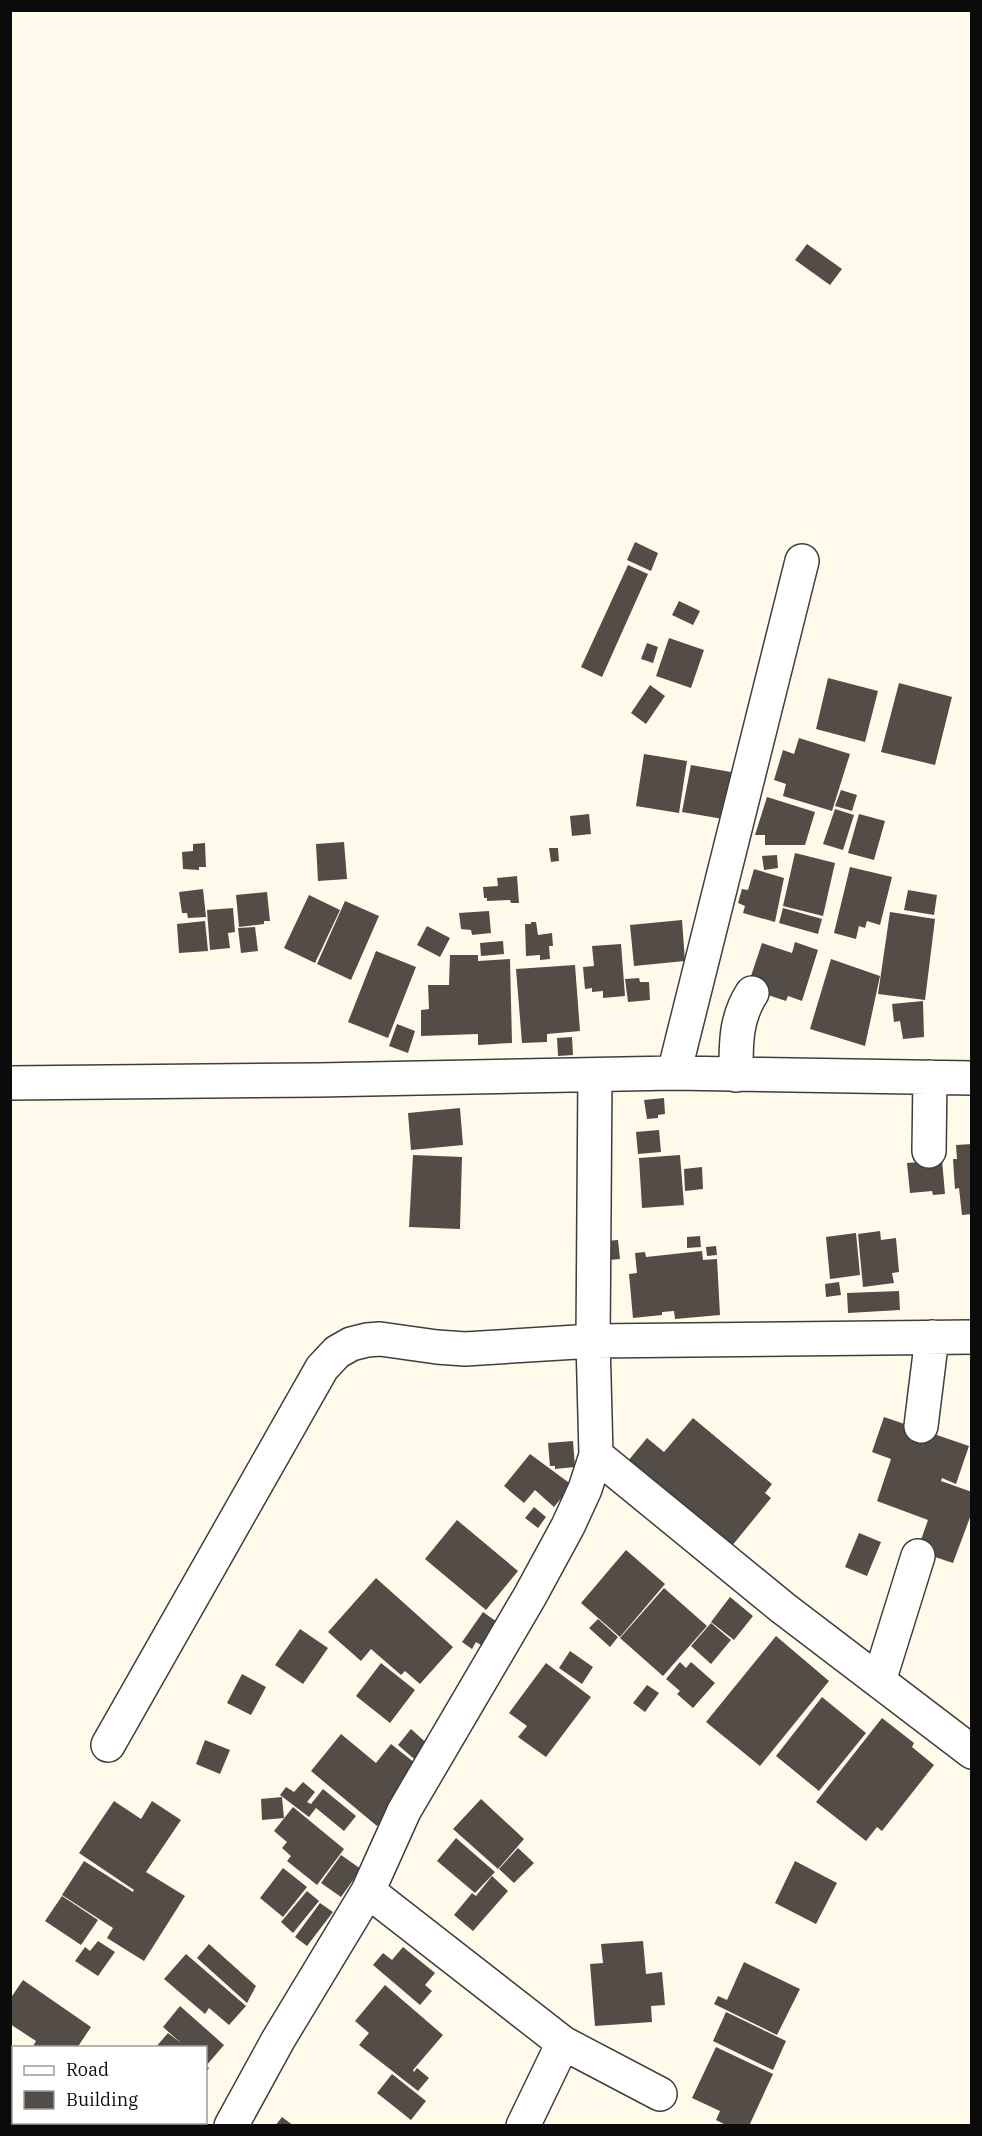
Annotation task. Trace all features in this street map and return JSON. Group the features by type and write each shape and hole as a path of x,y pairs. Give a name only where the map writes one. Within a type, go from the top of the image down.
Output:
{"street":[{"path":"674,1073 802,561"},
{"path":"736,1075 736,1039 740,1016 752,993"},
{"path":"10,1083 674,1073 972,1078"},
{"path":"231,2126 278,2040 368,1891 404,1811 530,1596 585,1489 596,1455 592,1341 595,1075"},
{"path":"929,1151 930,1077"},
{"path":"921,1426 932,1337"},
{"path":"108,1745 322,1368 337,1352 351,1344 380,1339 465,1349 592,1341 972,1337"},
{"path":"596,1455 783,1608 972,1752"},
{"path":"879,1681 918,1556"},
{"path":"368,1891 563,2043 660,2094"},
{"path":"523,2126 563,2043"}],"building":[{"path":"807,244 842,269 830,285 795,260"},
{"path":"635,542 658,553 651,571 627,560"},
{"path":"628,565 648,574 602,677 581,667"},
{"path":"679,601 700,611 693,625 672,615"},
{"path":"669,638 704,650 691,688 656,676"},
{"path":"647,643 658,647 653,663 641,659"},
{"path":"828,678 878,691 865,742 816,729"},
{"path":"899,683 952,697 935,765 881,752"},
{"path":"650,685 665,696 646,724 631,713"},
{"path":"799,738 850,754 832,811 783,796 786,784 774,780 783,750 794,754"},
{"path":"644,754 687,761 679,813 636,806"},
{"path":"691,765 731,772 723,819 682,812"},
{"path":"841,790 857,795 852,811 835,806"},
{"path":"767,797 815,812 805,845 765,845 765,835 755,835"},
{"path":"835,809 854,815 843,850 823,844"},
{"path":"589,814 591,834 572,836 570,816"},
{"path":"859,814 885,821 874,860 848,853"},
{"path":"344,842 347,879 318,881 316,844"},
{"path":"205,843 206,867 199,867 199,870 183,869 182,852 193,851 193,844"},
{"path":"549,848 558,848 559,861 551,862"},
{"path":"795,853 835,863 823,916 783,906"},
{"path":"777,855 778,868 764,870 762,856"},
{"path":"850,867 892,877 880,925 867,921 865,928 859,926 856,939 834,933"},
{"path":"754,869 784,878 775,922 743,913 745,906 738,903 742,889 748,890"},
{"path":"517,876 519,903 511,903 510,900 487,901 487,898 484,898 483,887 498,886 497,878"},
{"path":"203,889 206,917 188,918 187,913 182,913 179,892"},
{"path":"908,890 937,895 934,915 904,910"},
{"path":"267,892 270,921 264,921 264,924 239,927 236,895"},
{"path":"309,895 340,910 315,963 284,948"},
{"path":"345,901 379,916 351,980 317,964"},
{"path":"233,908 235,932 228,933 230,948 210,950 207,910"},
{"path":"783,908 822,919 818,934 779,923"},
{"path":"489,911 491,933 472,935 471,930 461,929 459,913"},
{"path":"890,912 935,919 925,1000 878,994"},
{"path":"682,920 685,961 634,966 630,925"},
{"path":"205,921 208,951 179,953 177,924"},
{"path":"531,922 536,922 538,935 552,933 553,946 549,946 550,959 540,960 540,955 526,956 525,924 531,924"},
{"path":"427,926 450,938 440,957 417,945"},
{"path":"255,927 258,951 241,953 238,928"},
{"path":"503,941 504,954 481,956 480,943"},
{"path":"795,942 818,950 802,1001 788,996 786,1001 747,988 762,943 792,953"},
{"path":"621,944 625,996 603,998 603,991 592,992 592,988 585,989 583,967 594,966 592,946"},
{"path":"376,951 416,967 388,1038 348,1022"},
{"path":"450,955 478,955 478,961 510,959 512,1043 478,1045 478,1034 421,1036 421,1010 429,1009 428,985 449,985"},
{"path":"831,959 880,976 865,1046 810,1029"},
{"path":"575,965 580,1031 547,1034 547,1042 522,1043 516,969"},
{"path":"639,978 640,982 649,982 650,1000 628,1002 625,979"},
{"path":"923,1001 924,1037 903,1039 900,1021 894,1022 892,1004"},
{"path":"397,1024 415,1031 408,1053 389,1046"},
{"path":"572,1037 573,1055 558,1056 557,1038"},
{"path":"664,1098 665,1114 658,1115 658,1118 647,1119 644,1100"},
{"path":"460,1108 463,1145 411,1150 408,1113"},
{"path":"659,1130 661,1152 638,1154 636,1132"},
{"path":"972,1144 972,1214 962,1215 959,1188 955,1189 953,1159 957,1159 956,1145"},
{"path":"413,1155 462,1157 460,1229 409,1227"},
{"path":"680,1155 684,1205 642,1208 639,1158"},
{"path":"942,1160 945,1194 933,1195 932,1191 910,1193 907,1163"},
{"path":"702,1167 703,1189 685,1191 684,1169"},
{"path":"880,1231 881,1240 896,1238 899,1272 892,1273 894,1283 863,1287 858,1234"},
{"path":"856,1233 860,1275 830,1279 826,1237"},
{"path":"700,1236 701,1247 687,1248 687,1237"},
{"path":"618,1240 620,1259 609,1260 607,1241"},
{"path":"716,1246 717,1255 707,1256 706,1247"},
{"path":"702,1251 703,1260 717,1259 720,1315 675,1319 674,1311 662,1312 662,1315 633,1318 629,1274 637,1273 635,1253 645,1252 646,1257"},
{"path":"839,1282 841,1295 826,1297 825,1284"},
{"path":"899,1291 900,1310 848,1313 847,1293"},
{"path":"884,1417 969,1446 956,1484 942,1478 941,1481 972,1492 972,1512 953,1563 917,1551 928,1520 877,1501 891,1459 872,1452"},
{"path":"693,1418 772,1484 765,1493 771,1498 731,1547 628,1461 647,1438 664,1452"},
{"path":"573,1441 575,1467 555,1469 555,1466 550,1466 548,1443"},
{"path":"530,1454 572,1485 554,1507 535,1490 524,1503 504,1486"},
{"path":"534,1507 546,1517 538,1528 525,1518"},
{"path":"457,1520 518,1571 486,1610 425,1559"},
{"path":"859,1533 881,1542 867,1576 845,1567"},
{"path":"626,1550 665,1584 620,1637 581,1603"},
{"path":"376,1578 453,1647 420,1684 405,1671 401,1675 371,1649 361,1661 328,1632"},
{"path":"664,1588 707,1626 663,1676 620,1638"},
{"path":"730,1597 753,1616 734,1640 711,1622"},
{"path":"483,1612 500,1624 484,1647 476,1642 472,1649 462,1642"},
{"path":"598,1619 618,1637 610,1647 589,1628"},
{"path":"711,1623 731,1640 711,1664 691,1646"},
{"path":"300,1629 328,1648 303,1684 275,1665"},
{"path":"776,1636 829,1681 760,1766 706,1722"},
{"path":"570,1651 593,1667 582,1684 559,1668"},
{"path":"680,1662 686,1668 691,1662 715,1683 693,1708 677,1694 680,1691 666,1679"},
{"path":"381,1663 415,1690 390,1723 356,1696"},
{"path":"546,1663 591,1697 546,1757 518,1737 527,1726 509,1713"},
{"path":"242,1674 266,1687 251,1715 227,1703"},
{"path":"647,1685 659,1693 645,1712 633,1703"},
{"path":"822,1697 866,1733 819,1791 776,1756"},
{"path":"882,1718 914,1743 912,1747 934,1765 882,1831 877,1827 866,1841 816,1802"},
{"path":"411,1729 433,1749 420,1764 398,1745"},
{"path":"341,1734 376,1763 391,1744 420,1767 407,1789 377,1826 311,1771"},
{"path":"205,1740 230,1750 220,1774 196,1764"},
{"path":"303,1782 315,1792 307,1802 311,1804 323,1789 356,1816 344,1831 316,1808 309,1817 280,1795 286,1787 294,1792"},
{"path":"282,1797 284,1818 262,1820 261,1799"},
{"path":"481,1799 524,1839 498,1869 453,1829"},
{"path":"114,1801 141,1819 152,1801 181,1820 146,1872 185,1896 144,1961 107,1938 113,1928 62,1895 84,1861 133,1892 134,1890 79,1853"},
{"path":"293,1807 344,1849 317,1885 287,1861 291,1856 282,1848 287,1842 274,1831"},
{"path":"456,1838 495,1872 475,1893 437,1861"},
{"path":"518,1848 534,1863 514,1883 499,1869"},
{"path":"341,1855 361,1869 341,1897 321,1883"},
{"path":"795,1861 837,1883 816,1924 775,1903"},
{"path":"283,1868 307,1887 283,1917 260,1898"},
{"path":"492,1876 508,1891 473,1931 454,1915 472,1893 476,1896"},
{"path":"307,1891 319,1901 293,1933 281,1922"},
{"path":"62,1896 98,1920 81,1945 45,1921"},
{"path":"320,1903 333,1912 307,1946 295,1937"},
{"path":"98,1941 115,1952 98,1976 75,1961 85,1947 90,1951"},
{"path":"643,1941 646,1974 662,1972 665,2005 651,2006 652,2022 595,2026 590,1964 603,1963 601,1944"},
{"path":"209,1944 256,1986 247,2003 197,1958"},
{"path":"403,1947 435,1973 425,1985 432,1991 420,2005 373,1965 383,1953 392,1960"},
{"path":"186,1954 246,2006 229,2025 209,2008 205,2014 164,1979"},
{"path":"744,1962 800,1989 777,2035 714,2004 718,1996 727,2000"},
{"path":"23,1980 91,2027 78,2046 33,2046 36,2041 10,2024 10,1999"},
{"path":"385,1985 443,2035 413,2070 414,2072 417,2068 429,2078 418,2091 359,2045 369,2033 355,2021"},
{"path":"180,2006 224,2045 207,2065 207,2046 157,2046 168,2033 182,2044 163,2027"},
{"path":"726,2012 786,2041 773,2070 713,2041"},
{"path":"716,2047 773,2074 749,2126 728,2126 716,2120 720,2111 692,2098"},
{"path":"392,2074 426,2101 411,2120 377,2093"},
{"path":"282,2117 294,2126 275,2126"}]}
